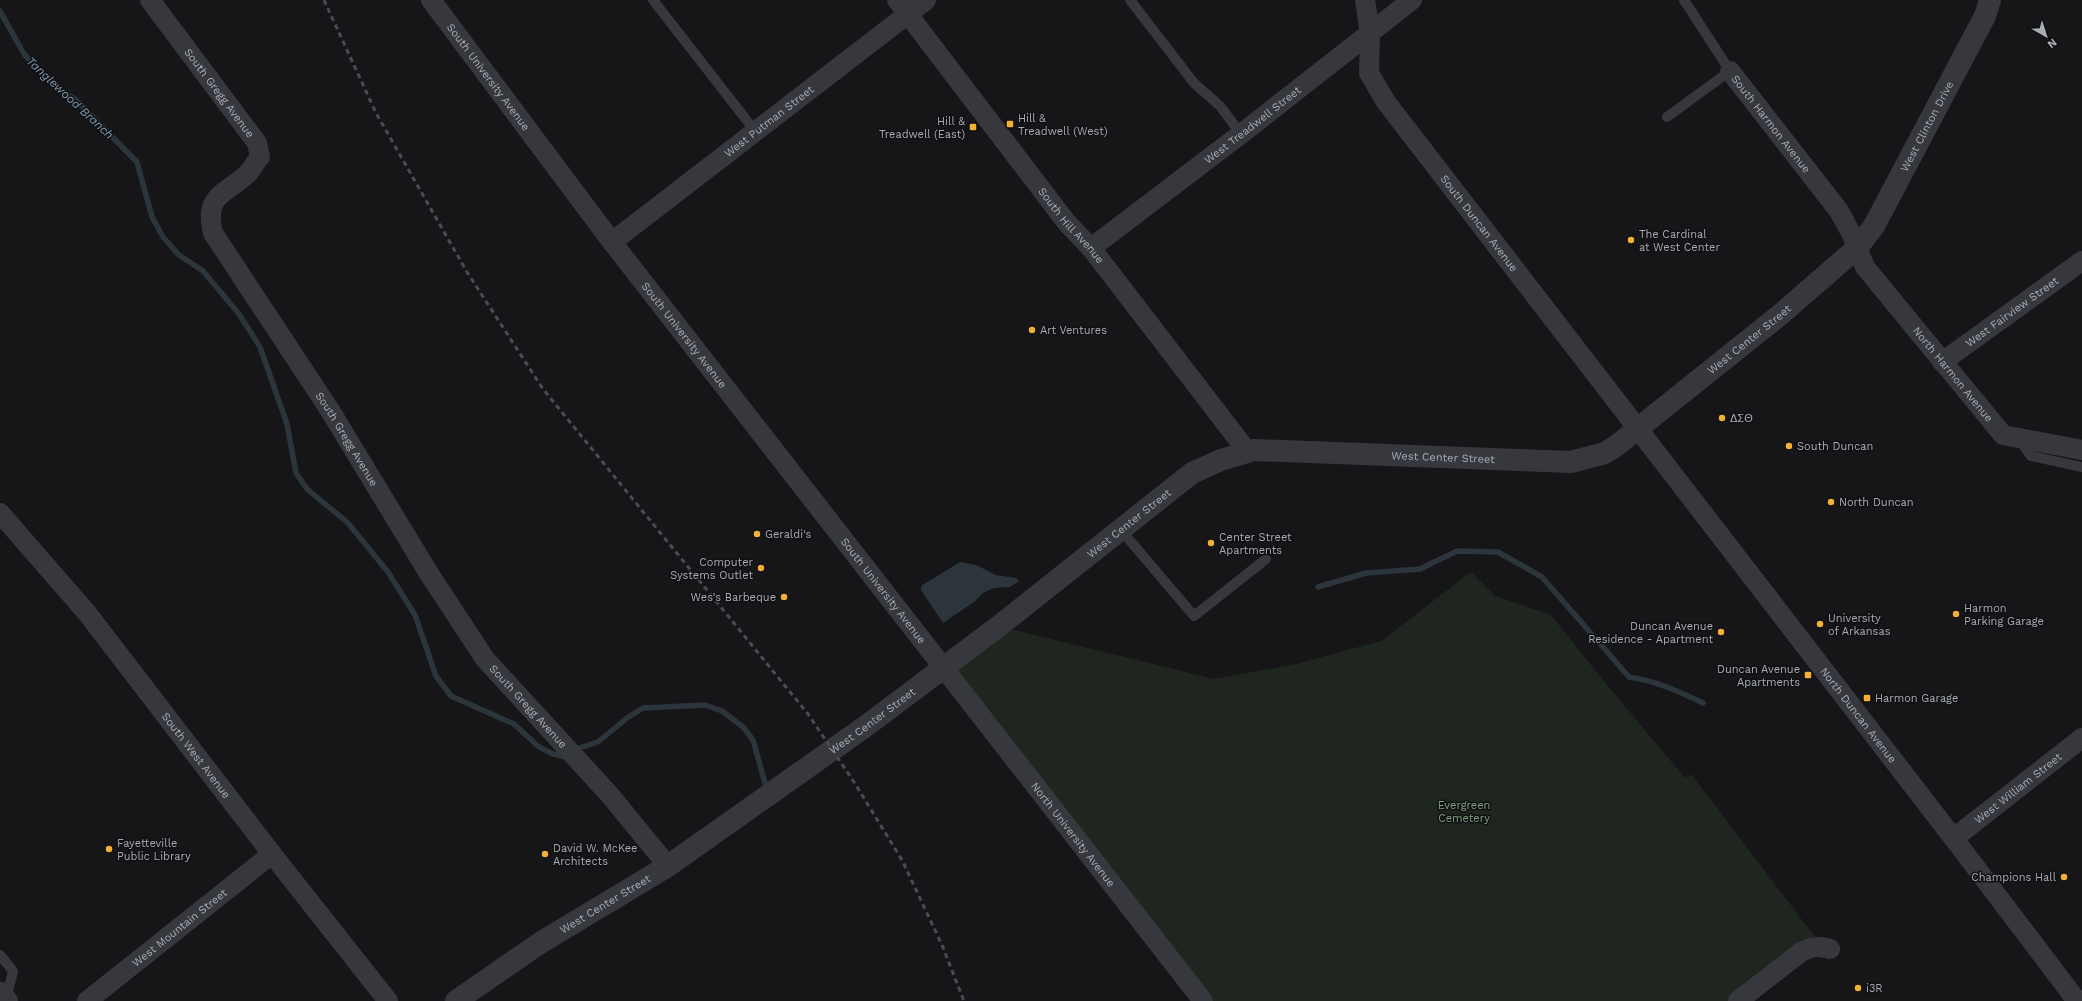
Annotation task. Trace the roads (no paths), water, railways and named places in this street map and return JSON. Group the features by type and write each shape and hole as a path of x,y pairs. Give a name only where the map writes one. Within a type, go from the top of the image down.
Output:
{"street":[{"name":"South Gregg Avenue","path":"150,0 257,143 260,157 248,172 221,192 212,206 209,219 213,233 331,412 428,572 485,659 609,794 668,866"},
{"name":"South University Avenue","path":"431,0 612,242 942,667"},
{"name":"West Putman Street","path":"612,242 755,132 902,7 926,0"},
{"name":"South Duncan Avenue","path":"1365,0 1370,34 1369,73 1386,102 1639,429"},
{"name":"West Treadwell Street","path":"1091,248 1241,134 1412,0"},
{"name":"West Clinton Drive","path":"1857,248 1874,226 1932,118 1984,16 1990,0"},
{"name":"South Hill Avenue","path":"902,7 1067,223 1091,248 1247,451"},
{"name":"South Harmon Avenue","path":"1730,71 1839,211 1857,248"},
{"name":"West Center Street","path":"456,1001 540,943 668,866 866,726 1121,530 1192,473 1221,460 1247,451 1571,462 1605,453 1639,429 1809,291 1857,248"},
{"name":"North Harmon Avenue","path":"1857,248 1865,267 2003,435 2082,450"},
{"name":"West Fairview Street","path":"1942,362 2082,260"},
{"name":"North Duncan Avenue","path":"1639,429 1954,838 2077,1001"},
{"name":"South West Avenue","path":"0,513 87,613 272,854 388,1001"},
{"name":"North University Avenue","path":"942,667 1198,999"},
{"name":"West William Street","path":"1954,838 2082,738"},
{"name":"West Mountain Street","path":"87,1001 272,854"},
{"path":"1738,1001 1801,952 1822,946 1830,949"}],"lane":[{"path":"653,0 755,132"},
{"path":"1130,0 1194,83 1220,106 1241,134"},
{"name":"South Harmon Avenue","path":"1684,0 1730,71"},
{"path":"1667,117 1730,71"},
{"path":"2018,438 2031,456 2082,467"},
{"path":"1121,530 1194,616 1266,559"},
{"path":"0,955 13,971 4,998"}],"waterway":[{"name":"Tanglewood Branch","path":"0,11 24,54 57,89 75,99 137,162 152,217 163,237 179,255 203,271 239,314 260,347 287,424 296,473 307,489 348,523 388,572 415,615 436,676 451,696 514,724 539,747 553,754 562,756"},
{"path":"1318,587 1366,573 1420,569 1457,551 1498,552 1542,577 1629,677 1667,687 1703,703"},
{"name":"Tanglewood Branch","path":"576,749 598,742 627,718 643,708 705,705 722,711 743,727 753,740 765,783"}],"railway":[{"path":"324,0 376,113 467,272 543,389 808,714 854,782 902,860 942,945 964,1001"}],"place":[{"name":"Hill & Treadwell (West)","path":"1010,124"},
{"name":"Hill & Treadwell (East)","path":"973,127"},
{"name":"The Cardinal at West Center","path":"1631,240"},
{"name":"Art Ventures","path":"1032,330"},
{"name":"ΔΣΘ","path":"1722,418"},
{"name":"South Duncan","path":"1789,446"},
{"name":"North Duncan","path":"1831,502"},
{"name":"Geraldi's","path":"757,534"},
{"name":"Center Street Apartments","path":"1211,543"},
{"name":"Computer Systems Outlet","path":"761,568"},
{"name":"Wes's Barbeque","path":"784,597"},
{"name":"Harmon Parking Garage","path":"1956,614"},
{"name":"University of Arkansas","path":"1820,624"},
{"name":"Duncan Avenue Residence - Apartment","path":"1721,632"},
{"name":"Duncan Avenue Apartments","path":"1808,675"},
{"name":"Harmon Garage","path":"1867,698"},
{"name":"Fayetteville Public Library","path":"109,849"},
{"name":"David W. McKee Architects","path":"545,854"},
{"name":"Champions Hall","path":"2064,877"},
{"name":"i3R","path":"1858,988"}],"park label":[{"name":"Evergreen Cemetery","path":"1464,811"}]}
